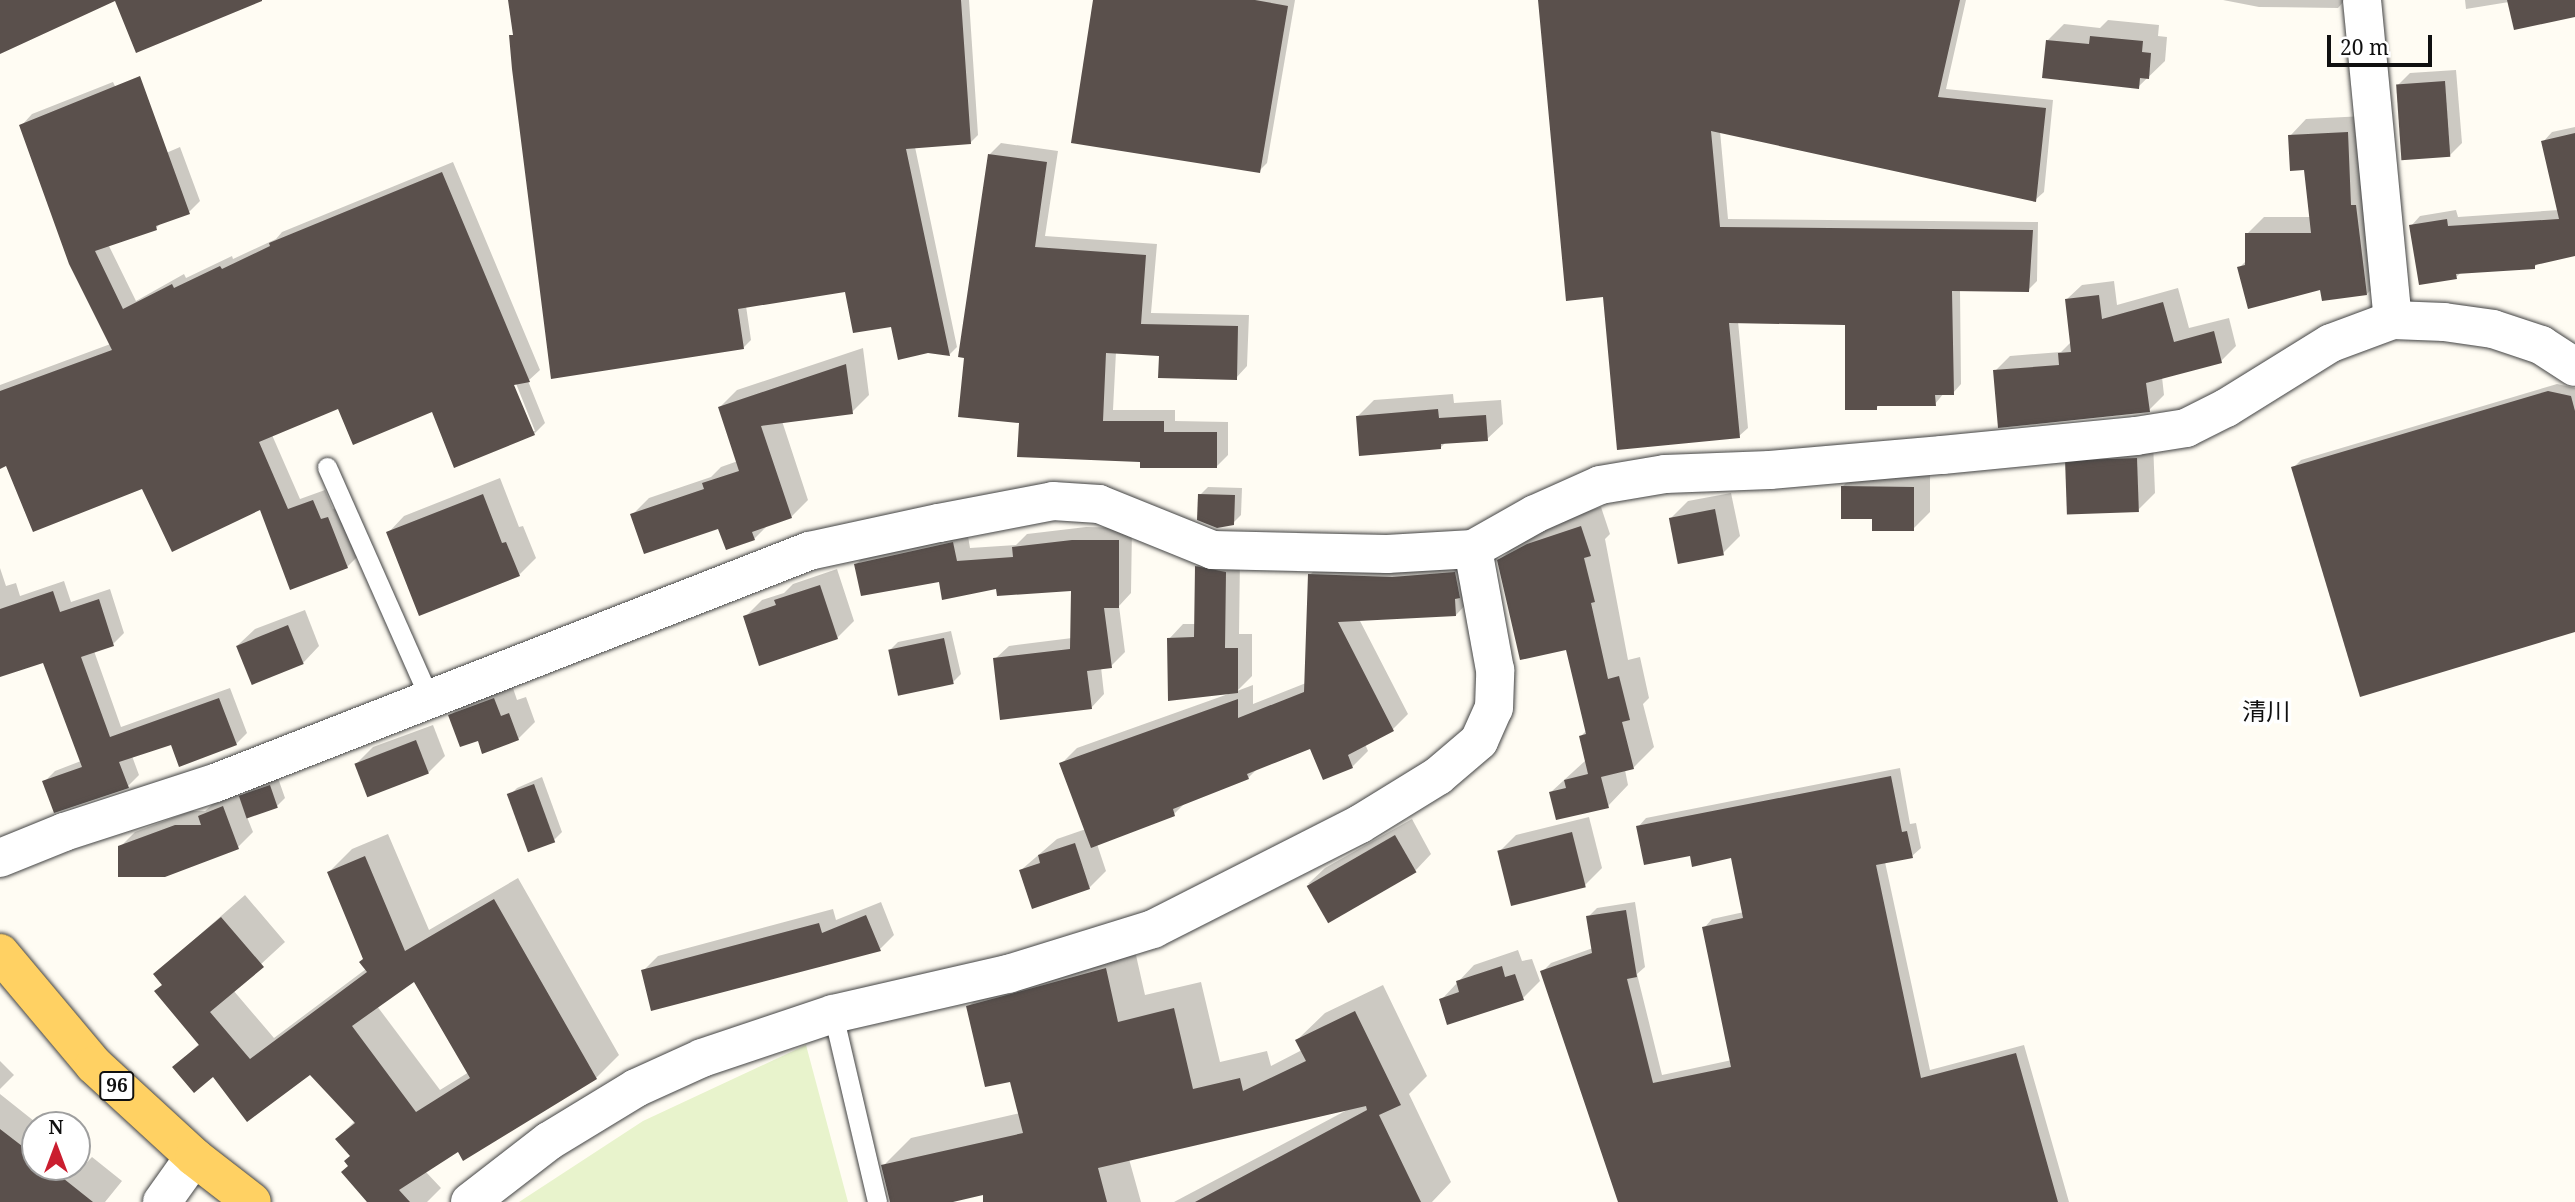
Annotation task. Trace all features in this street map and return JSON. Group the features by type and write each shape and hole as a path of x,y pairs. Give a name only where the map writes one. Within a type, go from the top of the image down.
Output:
{"main road":[{"name":"96","path":"0,953 94,1065 194,1157 252,1202"}],"street":[{"path":"2362,0 2393,320"},
{"path":"0,858 64,832 215,783 429,697 809,551 1053,502 1099,504 1213,550 1387,554 1473,548 1535,514 1600,485 1639,478 1942,455 2136,436 2186,428 2226,408 2331,343 2393,320 2444,322 2493,329 2541,345 2575,367"},
{"path":"470,1202 549,1142 636,1088 702,1058 833,1014 1008,974 1153,929 1360,824 1438,776 1479,741 1494,708 1495,670 1473,548"},
{"path":"162,1202 194,1157"}],"lane":[{"path":"327,467 429,697"},
{"path":"833,1014 877,1202"}],"green space":[{"path":"806,1045 848,1202 519,1202 643,1121"}],"building":[{"path":"0,0 262,1 136,53 115,1 0,54"},
{"path":"508,0 961,0 971,144 906,149 950,356 928,353 898,360 891,327 853,333 845,292 738,309 744,349 551,379 512,69 509,35 513,35"},
{"path":"1093,0 1255,0 1288,6 1260,173 1071,143"},
{"path":"1538,0 1960,0 1938,97 2046,108 2036,202 1711,131 1720,227 2033,230 2029,292 1952,291 1954,395 1935,395 1936,406 1877,406 1877,410 1845,410 1845,325 1729,323 1740,438 1617,450 1603,297 1566,301"},
{"path":"2507,0 2575,0 2575,17 2514,30"},
{"path":"2090,36 2143,41 2142,52 2151,53 2149,79 2140,78 2139,89 2042,78 2046,40 2089,44"},
{"path":"140,76 190,214 156,226 157,230 95,251 123,309 172,284 174,288 220,266 222,269 270,246 269,243 442,172 530,382 514,385 535,435 454,468 432,412 353,445 338,409 259,442 288,509 313,500 321,519 328,517 348,568 290,590 260,510 172,552 142,489 33,532 6,466 0,469 0,391 112,350 69,264 19,125"},
{"path":"2445,81 2450,157 2401,160 2396,84"},
{"path":"2348,132 2351,205 2356,205 2367,295 2322,301 2320,290 2248,309 2237,267 2245,265 2245,233 2311,233 2304,170 2290,171 2288,135"},
{"path":"2575,133 2575,256 2535,265 2535,269 2456,274 2457,279 2419,285 2409,225 2447,219 2448,226 2559,219 2541,141"},
{"path":"988,154 1047,162 1035,247 1146,255 1141,324 1238,326 1237,380 1158,378 1159,356 1106,353 1103,421 1164,421 1164,432 1217,432 1217,468 1140,468 1140,462 1017,457 1019,423 958,417 964,358 958,357"},
{"path":"2099,295 2102,319 2163,302 2174,342 2214,331 2222,363 2146,383 2150,412 1998,428 1993,370 2059,365 2058,353 2071,352 2065,299"},
{"path":"846,364 853,414 761,426 792,518 752,532 755,540 726,550 718,529 644,554 630,514 704,489 702,483 739,471 718,407"},
{"path":"2548,391 2571,396 2575,411 2575,632 2360,697 2291,467"},
{"path":"1438,409 1439,418 1486,415 1488,441 1441,444 1441,449 1359,456 1356,416"},
{"path":"2137,458 2139,512 2067,514 2065,461"},
{"path":"1841,486 1914,487 1914,531 1872,531 1872,519 1841,519"},
{"path":"483,494 502,543 506,542 520,576 419,616 386,532"},
{"path":"1198,494 1235,495 1234,525 1217,528 1197,520"},
{"path":"1715,509 1724,555 1678,564 1669,518"},
{"path":"1581,526 1591,556 1584,558 1595,602 1591,603 1608,679 1619,676 1630,720 1622,722 1634,769 1601,777 1609,808 1556,820 1549,792 1566,788 1564,780 1588,774 1579,736 1586,734 1566,650 1520,660 1497,560 1527,544"},
{"path":"1072,540 1119,540 1119,608 1104,608 1112,668 1087,671 1092,709 1000,720 993,658 1070,649 1071,591 997,596 996,589 942,600 939,582 861,596 854,564 953,542 957,561 1013,557 1012,547"},
{"path":"1195,566 1226,572 1225,648 1238,648 1238,693 1168,701 1167,638 1194,637"},
{"path":"1455,572 1460,598 1455,599 1456,616 1338,622 1394,731 1348,755 1353,768 1323,780 1310,749 1247,774 1249,779 1173,809 1175,816 1091,848 1059,763 1238,699 1238,718 1304,692 1308,574 1392,577"},
{"path":"820,585 838,639 759,666 743,616 776,605 774,600"},
{"path":"53,591 60,612 99,599 114,646 81,657 110,737 219,698 237,745 179,767 171,745 119,762 129,788 54,813 42,781 82,767 43,663 0,677 0,609"},
{"path":"288,625 304,664 252,685 236,646"},
{"path":"944,638 954,684 898,696 888,650"},
{"path":"494,698 501,716 509,713 519,740 482,754 478,741 460,747 448,715"},
{"path":"416,740 429,774 367,797 354,764"},
{"path":"1891,776 1902,832 1907,831 1913,858 1876,865 1921,1078 2016,1053 2058,1202 1618,1202 1540,971 1592,953 1586,916 1626,910 1637,977 1627,979 1653,1083 1731,1067 1702,927 1743,918 1731,858 1692,867 1690,856 1644,865 1636,826"},
{"path":"534,784 555,842 528,852 507,794"},
{"path":"270,785 278,808 247,818 239,796"},
{"path":"223,806 239,849 165,877 118,877 118,846 175,825 201,825 198,816"},
{"path":"1572,832 1586,887 1511,906 1497,851"},
{"path":"1395,835 1416,872 1328,923 1307,886"},
{"path":"1075,843 1090,889 1032,909 1019,870 1040,863 1038,855"},
{"path":"365,856 405,951 494,899 597,1079 463,1161 458,1152 399,1190 410,1202 367,1202 341,1172 348,1166 344,1161 350,1156 335,1139 355,1123 310,1075 247,1122 213,1077 194,1093 172,1067 199,1045 154,991 162,985 153,974 221,917 264,967 210,1012 250,1059 367,972 359,962 363,959 327,872","holes":["414,982 470,1078 416,1112 352,1026"]},
{"path":"866,915 881,951 651,1011 641,970 819,923 822,933"},
{"path":"1502,966 1505,977 1515,974 1524,1000 1447,1025 1439,999 1459,992 1456,981"},
{"path":"1106,968 1118,1022 1174,1008 1193,1089 1240,1078 1243,1091 1306,1061 1295,1040 1355,1011 1401,1105 1379,1115 1421,1202 1195,1202 1367,1110 1366,1106 1098,1168 1107,1202 983,1202 983,1195 953,1202 890,1202 881,1165 1023,1133 1010,1082 985,1087 966,1006"},
{"path":"0,1129 21,1145 21,1181 67,1181 93,1202 0,1202"}],"district":[{"name":"清川","path":"2266,711"}]}
